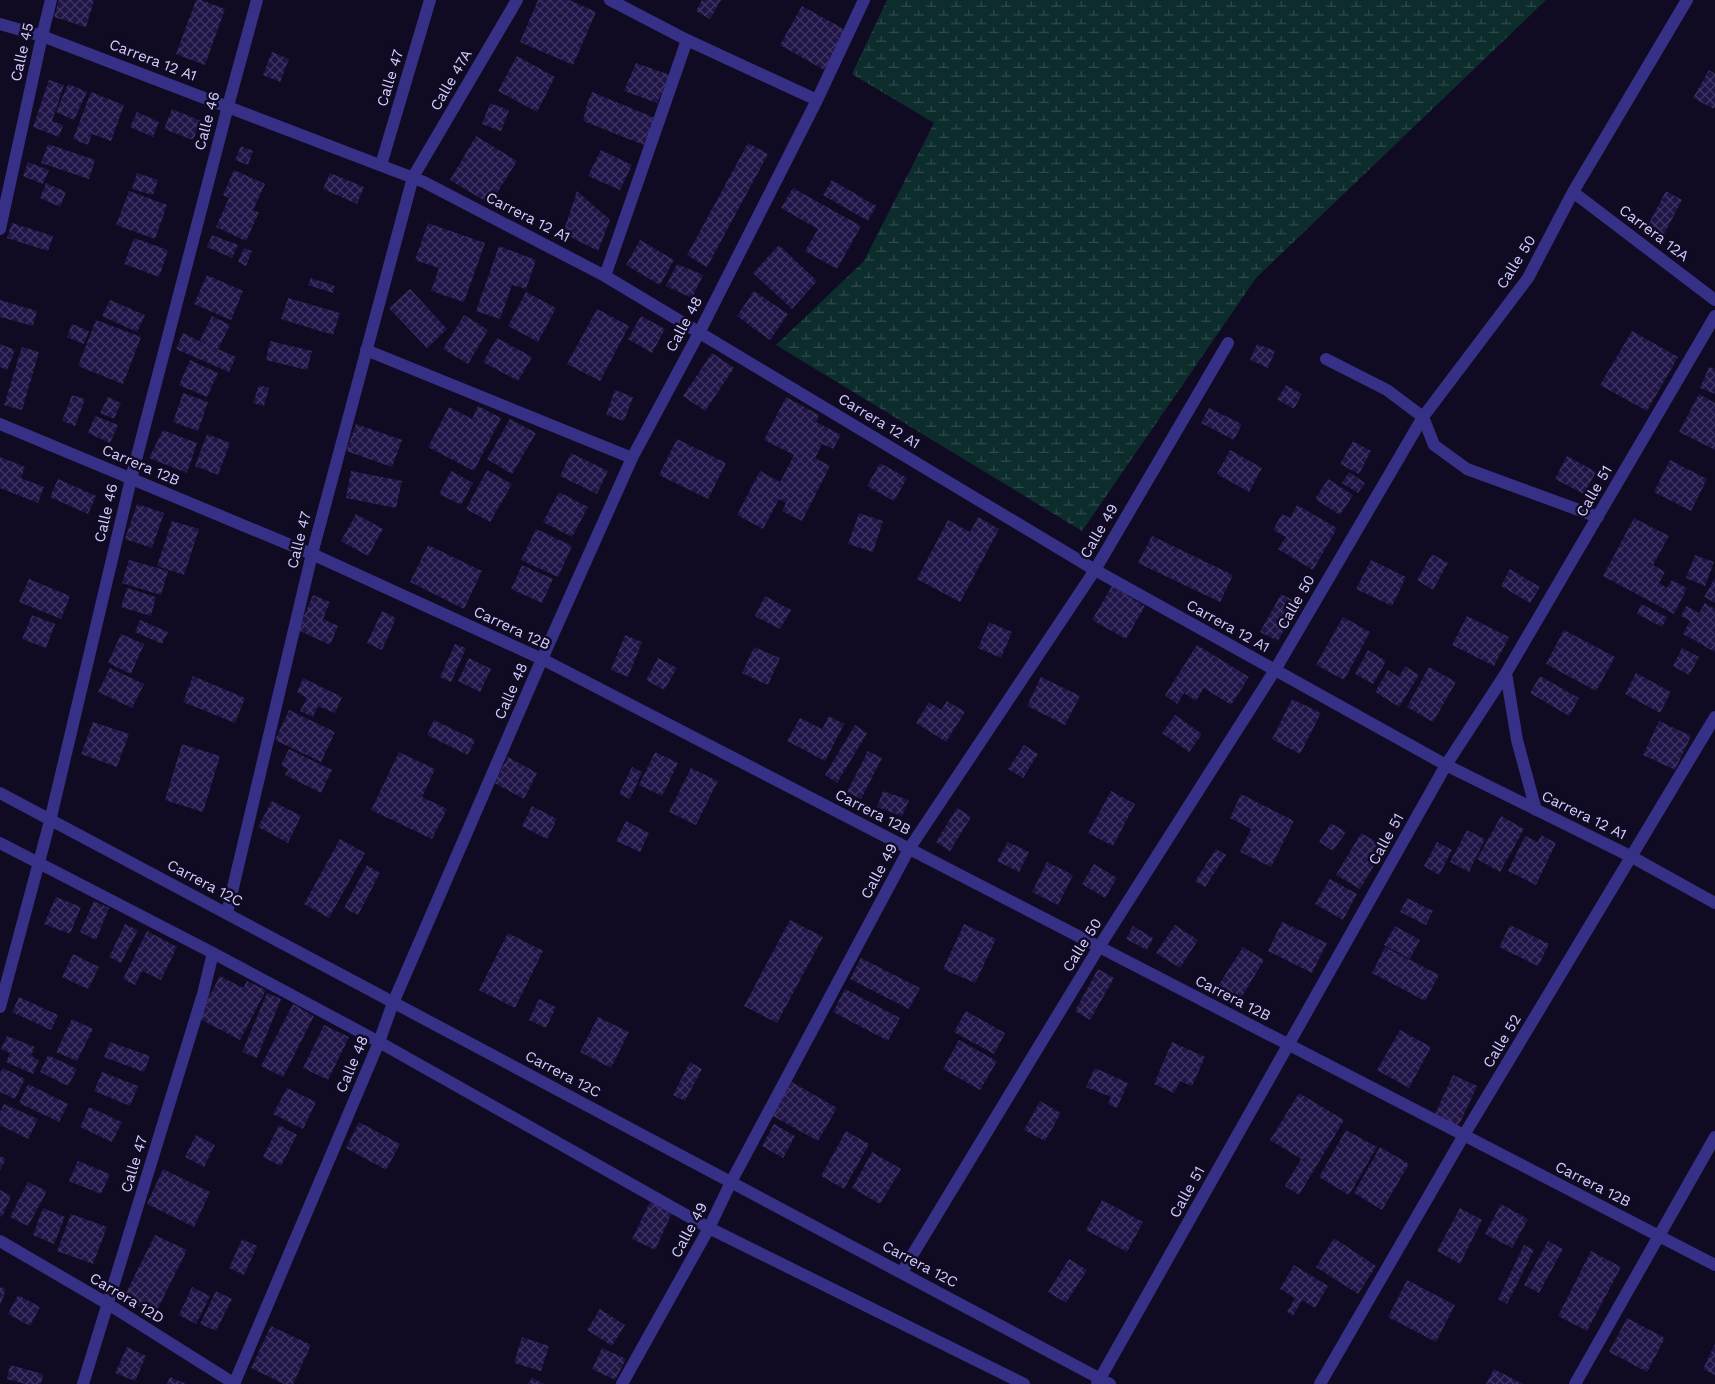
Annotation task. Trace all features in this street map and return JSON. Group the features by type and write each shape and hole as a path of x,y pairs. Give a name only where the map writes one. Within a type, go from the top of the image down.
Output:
{"street":[{"name":"Calle 45","path":"0,229 51,0"},
{"name":"Calle 46","path":"0,1006 37,863 50,821 131,479 257,0"},
{"name":"Calle 47","path":"381,164 430,0"},
{"name":"Calle 47A","path":"413,177 517,0"},
{"path":"610,0 688,40 817,100"},
{"name":"Calle 48","path":"234,1384 379,1042 393,1003 542,659 632,458 700,331 817,100 864,0"},
{"name":"Calle 50","path":"902,1272 1100,947 1274,670 1423,417 1528,278 1573,192 1687,0"},
{"name":"Carrera 12 A1","path":"0,24 42,36 413,177 605,276 700,331 1095,570 1274,670 1446,765 1632,857 1715,903"},
{"path":"605,276 688,40"},
{"name":"Calle 47","path":"228,913 312,554 413,177"},
{"name":"Carrera 12A","path":"1573,192 1715,300"},
{"name":"Calle 51","path":"1103,1382 1446,765 1506,673 1715,316"},
{"name":"Calle 49","path":"622,1384 710,1228 731,1182 909,849 1095,570 1228,343"},
{"path":"366,350 632,458"},
{"path":"1326,359 1387,390 1423,417 1434,446 1467,469 1598,517"},
{"name":"Carrera 12B","path":"0,424 312,554 542,659 1715,1265"},
{"path":"1506,673 1517,740 1536,810"},
{"name":"Calle 52","path":"1320,1384 1464,1135 1715,716"},
{"name":"Carrera 12C","path":"0,793 902,1272 1103,1382"},
{"path":"0,842 379,1042 710,1228 1024,1384"},
{"name":"Calle 47","path":"83,1384 203,994 213,953"},
{"path":"1575,1384 1715,1137"},
{"name":"Carrera 12D","path":"0,1241 108,1304 234,1384"}],"green space":[{"path":"887,0 1546,0 1256,278 1082,531 776,345 864,261 934,123 852,74"}],"building":[{"path":"59,0 94,0 86,27 54,17"},
{"path":"196,0 225,9 205,65 176,54"},
{"path":"538,0 569,0 596,12 573,65 520,42"},
{"path":"702,0 721,0 710,19 696,11"},
{"path":"802,6 849,32 826,71 780,45"},
{"path":"272,52 289,59 280,82 263,75"},
{"path":"517,56 555,77 537,112 498,91"},
{"path":"636,63 670,75 657,103 624,91"},
{"path":"1709,70 1715,74 1714,109 1693,98"},
{"path":"49,80 64,85 52,121 63,125 59,137 33,127"},
{"path":"68,84 87,92 74,120 56,112"},
{"path":"91,92 124,105 111,141 92,134 88,145 73,139"},
{"path":"592,92 655,118 644,145 583,121"},
{"path":"490,103 509,110 501,131 482,124"},
{"path":"172,109 201,121 193,140 164,129"},
{"path":"137,112 159,122 153,137 130,127"},
{"path":"476,136 517,161 490,204 450,180"},
{"path":"748,143 768,154 707,267 687,255"},
{"path":"48,144 95,160 89,179 41,163"},
{"path":"241,146 253,151 248,165 235,160"},
{"path":"601,150 632,165 620,190 588,176"},
{"path":"28,162 49,170 43,184 23,176"},
{"path":"234,170 265,184 253,210 259,212 246,241 216,227 229,198 223,195"},
{"path":"137,173 158,180 153,195 132,189"},
{"path":"330,173 364,187 357,204 323,189"},
{"path":"832,180 876,206 868,221 823,195"},
{"path":"46,183 66,192 60,207 40,198"},
{"path":"793,188 861,226 837,269 805,251 818,229 781,208"},
{"path":"129,191 167,205 155,239 116,225"},
{"path":"577,191 610,220 598,251 563,233"},
{"path":"1666,191 1682,200 1660,242 1644,233"},
{"path":"12,223 53,236 48,251 7,238"},
{"path":"428,223 485,243 464,302 431,291 439,268 415,260"},
{"path":"212,235 238,245 232,258 207,247"},
{"path":"134,238 168,250 159,277 124,264"},
{"path":"640,240 674,260 660,285 626,265"},
{"path":"779,245 817,281 792,309 753,273"},
{"path":"499,246 536,260 526,289 512,285 500,319 476,311"},
{"path":"244,248 252,251 246,266 238,262"},
{"path":"677,264 703,275 692,298 666,286"},
{"path":"207,275 243,291 231,320 194,304"},
{"path":"311,278 335,286 333,293 308,285"},
{"path":"410,289 447,329 427,348 389,308"},
{"path":"754,291 788,314 770,340 737,316"},
{"path":"526,292 556,308 538,342 508,326"},
{"path":"288,298 340,313 333,335 281,319"},
{"path":"0,300 37,311 33,326 0,317"},
{"path":"110,300 145,315 137,332 102,316"},
{"path":"597,309 629,326 600,381 567,364"},
{"path":"464,315 488,330 468,364 443,349"},
{"path":"212,316 230,325 218,349 236,357 229,372 176,349 183,333 208,345 200,340"},
{"path":"641,316 665,329 652,353 628,339"},
{"path":"96,320 141,337 123,384 78,366"},
{"path":"72,324 89,331 84,344 67,337"},
{"path":"1632,331 1678,357 1647,411 1600,385"},
{"path":"497,338 532,357 518,381 483,362"},
{"path":"270,341 312,351 307,370 266,360"},
{"path":"0,344 15,350 7,370 0,367"},
{"path":"1257,344 1275,351 1268,368 1250,360"},
{"path":"22,347 39,352 22,410 4,405"},
{"path":"712,353 734,368 705,411 683,396"},
{"path":"190,360 218,373 207,397 179,385"},
{"path":"1709,367 1715,369 1715,394 1700,388"},
{"path":"259,385 269,388 264,406 253,403"},
{"path":"1286,385 1302,394 1294,409 1277,399"},
{"path":"615,390 633,397 624,421 606,415"},
{"path":"183,393 208,402 198,431 173,422"},
{"path":"1699,394 1715,403 1715,450 1679,432"},
{"path":"72,395 85,399 75,426 62,421"},
{"path":"108,397 121,403 114,419 100,413"},
{"path":"786,397 819,415 816,422 841,435 833,449 822,444 815,458 830,466 802,521 782,511 786,503 779,499 763,529 737,515 760,471 780,482 794,455 764,440"},
{"path":"478,406 501,418 474,471 428,447 449,407 472,419"},
{"path":"1209,408 1242,424 1234,440 1201,423"},
{"path":"95,416 118,425 110,443 88,433"},
{"path":"510,419 536,433 512,474 487,459"},
{"path":"356,424 402,440 392,467 346,451"},
{"path":"163,430 197,443 187,473 149,458"},
{"path":"207,434 230,443 218,475 195,466"},
{"path":"677,439 726,463 708,499 659,475"},
{"path":"1353,441 1371,451 1359,474 1340,464"},
{"path":"1230,450 1262,468 1249,492 1217,474"},
{"path":"571,453 608,471 597,494 560,476"},
{"path":"1567,456 1596,472 1584,494 1555,479"},
{"path":"0,457 25,467 21,478 44,487 38,503 0,488"},
{"path":"1670,460 1707,479 1691,511 1654,492"},
{"path":"880,463 907,478 894,501 867,486"},
{"path":"487,470 512,484 490,522 466,509"},
{"path":"351,471 402,481 396,508 346,498"},
{"path":"451,471 473,483 461,505 439,494"},
{"path":"1349,472 1365,483 1358,493 1342,483"},
{"path":"58,479 96,496 88,514 50,497"},
{"path":"1328,479 1353,495 1340,515 1315,499"},
{"path":"559,492 588,507 572,537 543,522"},
{"path":"137,504 164,513 152,548 125,539"},
{"path":"1297,505 1337,528 1313,570 1278,549 1286,537 1273,530 1282,514 1290,518"},
{"path":"859,513 883,521 873,552 848,544"},
{"path":"356,514 383,529 368,556 341,541"},
{"path":"978,517 999,529 960,602 917,579 948,520 970,532"},
{"path":"1634,518 1669,536 1653,565 1665,572 1659,583 1667,588 1672,580 1687,588 1674,614 1603,576"},
{"path":"172,521 199,529 184,575 157,566"},
{"path":"536,529 572,546 558,577 521,560"},
{"path":"1152,536 1233,575 1220,602 1138,563"},
{"path":"428,545 482,571 464,609 410,582"},
{"path":"1432,554 1448,563 1433,590 1417,580"},
{"path":"1695,555 1714,562 1705,586 1686,578"},
{"path":"129,560 168,571 161,595 122,583"},
{"path":"1371,560 1406,577 1392,606 1356,589"},
{"path":"522,565 553,579 542,603 511,589"},
{"path":"1510,569 1540,587 1530,603 1501,586"},
{"path":"1715,578 1715,603 1704,597"},
{"path":"29,579 70,596 61,619 19,602"},
{"path":"1112,586 1145,606 1126,639 1092,620"},
{"path":"127,588 156,597 151,616 121,607"},
{"path":"1281,594 1298,603 1278,641 1260,632"},
{"path":"313,595 330,602 323,619 338,626 330,645 298,630"},
{"path":"765,596 791,610 780,629 755,616"},
{"path":"1705,603 1715,609 1715,652 1683,634 1690,621 1681,616 1686,606 1699,613"},
{"path":"1641,604 1667,617 1662,627 1637,614"},
{"path":"382,611 396,618 382,650 367,643"},
{"path":"32,615 55,624 46,648 22,639"},
{"path":"1467,616 1509,637 1494,666 1452,645"},
{"path":"1343,617 1370,632 1344,680 1316,665"},
{"path":"140,620 168,632 162,644 135,632"},
{"path":"989,622 1012,632 1001,658 978,648"},
{"path":"1564,630 1615,657 1596,691 1546,664"},
{"path":"121,634 144,644 131,674 108,663"},
{"path":"625,635 642,642 628,677 611,670"},
{"path":"455,644 466,648 451,682 440,677"},
{"path":"1197,645 1249,677 1231,705 1204,688 1196,701 1184,693 1177,704 1165,695"},
{"path":"754,647 780,658 768,685 742,673"},
{"path":"1682,648 1699,657 1689,675 1673,666"},
{"path":"1368,650 1386,661 1373,684 1355,674"},
{"path":"469,658 491,669 480,692 458,681"},
{"path":"658,658 677,668 664,690 646,680"},
{"path":"1405,666 1419,675 1399,707 1375,692 1388,670 1399,677"},
{"path":"1429,667 1456,682 1433,722 1407,707"},
{"path":"110,668 144,684 132,708 98,692"},
{"path":"1636,673 1671,692 1660,713 1625,694"},
{"path":"193,676 245,698 235,723 183,702"},
{"path":"1540,676 1579,698 1569,716 1530,693"},
{"path":"1041,677 1080,696 1065,725 1027,706"},
{"path":"303,678 342,697 335,713 318,706 313,717 300,711 307,698 297,692"},
{"path":"1292,699 1321,713 1300,754 1272,739"},
{"path":"947,701 965,712 946,742 916,723 929,702 941,710"},
{"path":"289,710 335,732 321,762 275,740"},
{"path":"1175,715 1202,734 1189,752 1162,733"},
{"path":"829,716 844,724 825,761 787,741 800,718 822,729"},
{"path":"434,720 475,740 468,755 427,735"},
{"path":"1659,721 1691,736 1675,770 1643,755"},
{"path":"93,722 129,734 117,767 81,754"},
{"path":"855,725 867,733 837,783 825,775"},
{"path":"182,744 220,756 203,812 165,800"},
{"path":"1024,745 1038,754 1023,778 1008,769"},
{"path":"289,749 332,770 321,793 285,775 288,769 281,765"},
{"path":"868,751 882,758 861,799 847,792"},
{"path":"399,752 435,769 422,797 447,809 432,839 371,810"},
{"path":"655,752 678,763 662,796 639,785"},
{"path":"508,757 537,773 524,799 494,783"},
{"path":"632,767 642,772 630,799 619,794"},
{"path":"691,768 718,781 696,825 669,812"},
{"path":"883,791 909,800 902,816 877,807"},
{"path":"1111,791 1135,804 1113,846 1088,833"},
{"path":"1241,794 1294,821 1271,867 1240,852 1251,829 1230,818"},
{"path":"272,801 301,816 288,843 258,827"},
{"path":"532,806 557,819 547,839 522,826"},
{"path":"957,808 971,817 950,851 936,842"},
{"path":"1501,816 1524,829 1500,872 1477,859"},
{"path":"626,821 649,833 640,852 616,841"},
{"path":"1331,823 1346,832 1333,851 1319,842"},
{"path":"1467,830 1485,839 1469,872 1450,862"},
{"path":"1361,833 1385,847 1360,889 1336,875"},
{"path":"1541,835 1556,843 1536,885 1508,871 1525,836 1538,842"},
{"path":"340,839 365,853 329,918 304,904"},
{"path":"1008,842 1029,852 1019,872 997,861"},
{"path":"1437,842 1452,850 1439,875 1424,866"},
{"path":"1216,849 1226,855 1205,887 1195,881"},
{"path":"1047,862 1073,875 1058,905 1032,892"},
{"path":"1094,864 1117,878 1105,898 1082,884"},
{"path":"367,865 380,873 358,915 344,908"},
{"path":"1330,879 1357,894 1343,920 1315,904"},
{"path":"56,897 81,907 70,934 44,924"},
{"path":"1407,898 1433,911 1426,925 1400,912"},
{"path":"94,901 109,908 96,940 80,932"},
{"path":"790,920 823,937 777,1023 744,1006"},
{"path":"1282,922 1327,943 1312,973 1268,951"},
{"path":"125,924 138,930 121,963 109,957"},
{"path":"964,924 996,939 975,983 943,969"},
{"path":"1175,925 1198,940 1180,968 1156,953"},
{"path":"1510,925 1549,944 1538,966 1499,947"},
{"path":"1133,926 1153,938 1147,950 1126,939"},
{"path":"1395,926 1420,940 1410,959 1384,945"},
{"path":"147,931 177,947 161,980 142,971 135,985 123,979"},
{"path":"508,933 543,951 515,1008 479,990"},
{"path":"1243,947 1264,960 1238,1003 1216,989"},
{"path":"1385,947 1439,975 1425,1001 1372,973"},
{"path":"73,954 99,967 88,989 62,977"},
{"path":"861,958 920,988 909,1009 850,979"},
{"path":"1098,969 1114,978 1090,1020 1075,1011"},
{"path":"220,976 243,988 247,981 266,990 240,1040 198,1018"},
{"path":"845,989 900,1018 888,1041 833,1012"},
{"path":"267,993 281,999 257,1058 242,1052"},
{"path":"19,997 58,1015 51,1030 12,1012"},
{"path":"539,999 556,1007 546,1028 529,1020"},
{"path":"293,1004 314,1016 283,1077 261,1066"},
{"path":"966,1011 1005,1033 994,1054 954,1032"},
{"path":"598,1017 629,1032 611,1068 580,1052"},
{"path":"72,1019 93,1029 77,1061 56,1052"},
{"path":"324,1025 349,1037 328,1080 303,1068"},
{"path":"1400,1030 1431,1047 1409,1088 1377,1070"},
{"path":"7,1036 35,1047 31,1056 39,1060 33,1074 6,1062 10,1053 1,1049"},
{"path":"959,1040 997,1061 980,1090 943,1069"},
{"path":"110,1042 150,1056 144,1072 104,1057"},
{"path":"1172,1042 1205,1057 1192,1086 1180,1081 1174,1093 1154,1084"},
{"path":"48,1055 77,1069 68,1086 40,1072"},
{"path":"690,1062 702,1069 685,1101 673,1095"},
{"path":"3,1068 25,1079 15,1099 0,1092 0,1073"},
{"path":"1095,1068 1128,1083 1117,1108 1108,1104 1111,1097 1086,1087"},
{"path":"102,1072 138,1086 130,1106 94,1091"},
{"path":"1453,1075 1477,1086 1458,1127 1434,1116"},
{"path":"790,1081 837,1108 818,1141 771,1115"},
{"path":"28,1084 68,1104 59,1122 19,1103"},
{"path":"287,1088 316,1102 303,1129 273,1114"},
{"path":"1299,1093 1344,1120 1299,1195 1285,1186 1301,1159 1270,1140"},
{"path":"1040,1101 1061,1113 1045,1141 1024,1130"},
{"path":"4,1104 38,1119 28,1139 0,1125 0,1112"},
{"path":"89,1107 122,1122 112,1142 80,1127"},
{"path":"359,1122 400,1144 386,1170 346,1148"},
{"path":"774,1124 795,1136 783,1158 762,1146"},
{"path":"279,1125 297,1135 281,1166 263,1157"},
{"path":"1346,1130 1377,1147 1349,1195 1319,1177"},
{"path":"846,1131 869,1144 844,1189 821,1176"},
{"path":"196,1135 215,1145 204,1167 185,1157"},
{"path":"1380,1147 1409,1164 1382,1210 1354,1193"},
{"path":"872,1152 901,1169 880,1204 852,1188"},
{"path":"0,1156 6,1159 0,1170"},
{"path":"78,1161 110,1174 101,1194 69,1181"},
{"path":"163,1169 210,1192 194,1227 147,1204"},
{"path":"28,1182 47,1191 28,1226 10,1217"},
{"path":"0,1190 11,1196 2,1217 0,1216"},
{"path":"1102,1200 1143,1222 1127,1252 1086,1230"},
{"path":"650,1202 672,1213 655,1250 632,1239"},
{"path":"1501,1204 1528,1219 1512,1248 1485,1234"},
{"path":"43,1208 65,1217 54,1244 33,1235"},
{"path":"1460,1208 1482,1220 1460,1264 1437,1251"},
{"path":"71,1214 107,1227 93,1264 57,1251"},
{"path":"155,1235 187,1250 155,1314 123,1299"},
{"path":"1334,1238 1376,1266 1358,1294 1316,1267"},
{"path":"242,1239 257,1246 244,1275 229,1268"},
{"path":"1548,1241 1563,1249 1539,1293 1524,1285"},
{"path":"1524,1245 1534,1250 1507,1304 1498,1299"},
{"path":"1591,1251 1621,1267 1587,1331 1558,1316"},
{"path":"1069,1259 1087,1270 1066,1303 1048,1292"},
{"path":"1294,1265 1328,1286 1315,1308 1302,1300 1293,1316 1287,1312 1295,1298 1280,1289"},
{"path":"1407,1280 1455,1305 1436,1342 1388,1317"},
{"path":"0,1287 6,1289 0,1306"},
{"path":"192,1287 210,1296 196,1324 179,1315"},
{"path":"216,1291 232,1299 216,1331 200,1324"},
{"path":"18,1295 40,1307 30,1326 8,1314"},
{"path":"600,1309 625,1325 612,1346 587,1330"},
{"path":"1627,1318 1665,1338 1647,1372 1609,1352"},
{"path":"271,1326 311,1345 293,1384 284,1384 251,1368"},
{"path":"522,1337 549,1346 541,1371 514,1363"},
{"path":"1715,1344 1715,1375 1703,1369"},
{"path":"127,1347 146,1356 135,1381 115,1373"},
{"path":"602,1348 626,1359 615,1380 592,1369"},
{"path":"10,1365 43,1374 41,1384 25,1384 7,1379"},
{"path":"1494,1369 1523,1384 1486,1384"},
{"path":"170,1377 186,1384 167,1384"},
{"path":"532,1378 544,1384 528,1384"}]}
